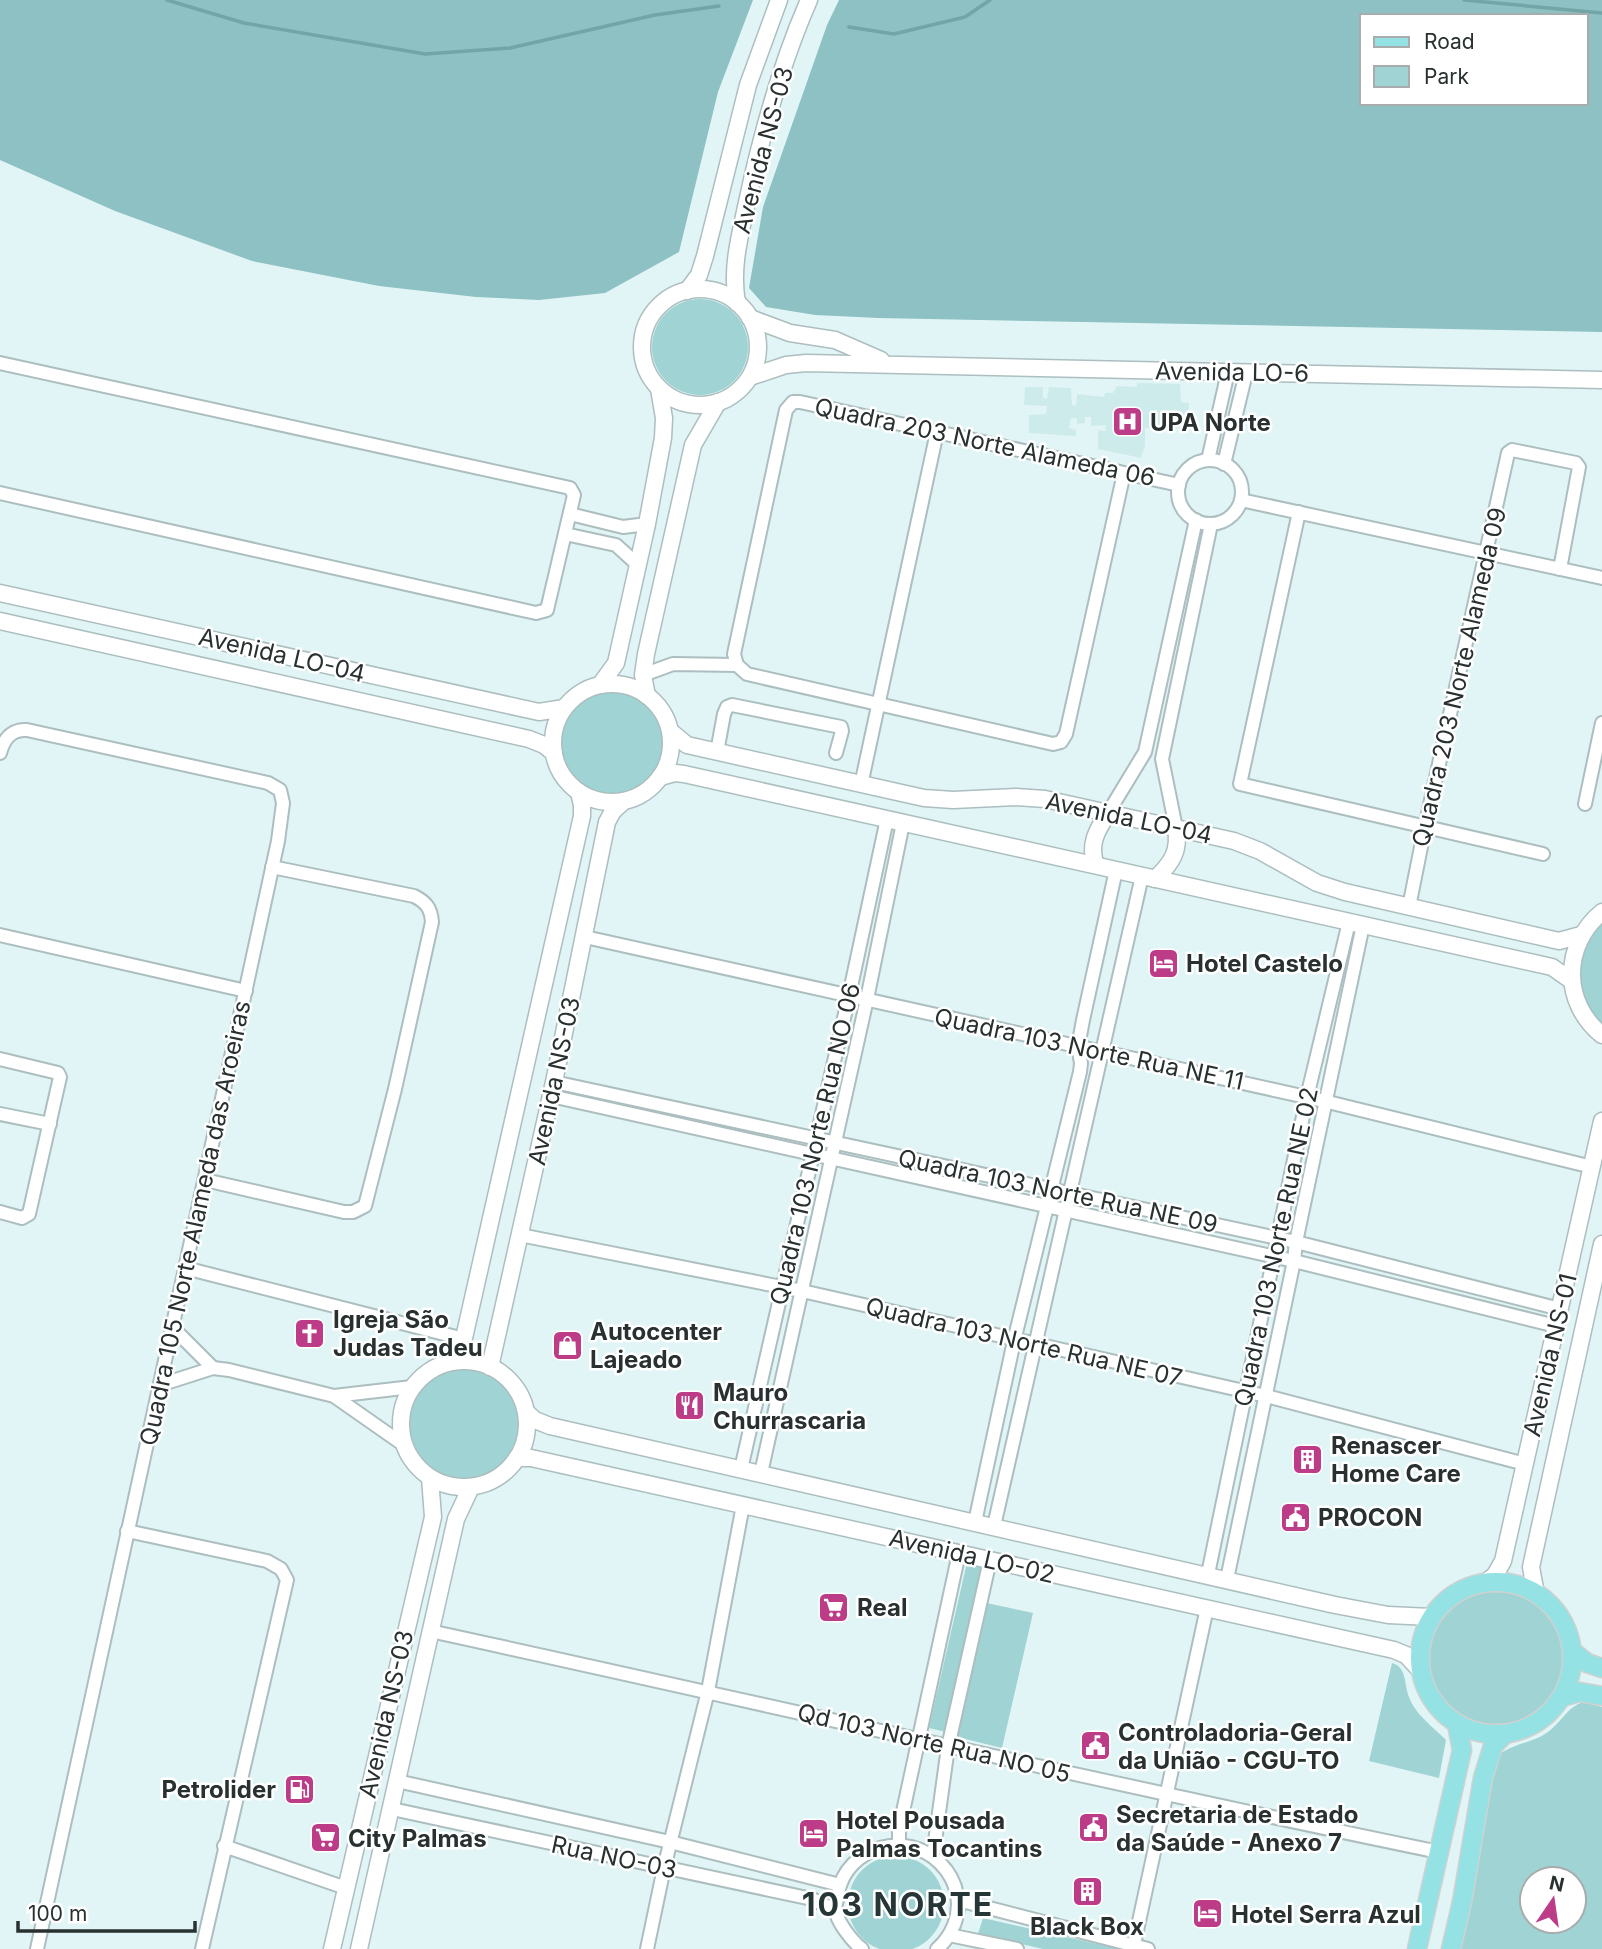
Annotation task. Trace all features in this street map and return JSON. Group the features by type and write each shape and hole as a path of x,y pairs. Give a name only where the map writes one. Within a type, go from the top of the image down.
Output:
{"main road":[{"path":"1485,1583 1515,1584 1536,1594 1561,1618 1569,1637 1572,1651 1570,1679 1562,1697 1541,1720 1505,1734 1483,1733 1457,1724 1434,1704 1425,1688 1420,1670 1420,1643 1431,1617 1441,1604 1455,1593 1471,1586 1485,1583"},
{"path":"1572,1651 1586,1663 1602,1668"},
{"path":"1562,1697 1580,1692 1602,1696"},
{"path":"1417,1949 1462,1750 1457,1724"},
{"path":"1451,1949 1462,1902 1482,1778 1493,1746 1505,1734"}],"street":[{"name":"Avenida NS-03","path":"687,291 699,275 748,85 779,0"},
{"name":"Avenida NS-03","path":"737,303 734,279 736,253 754,168 774,95 809,0"},
{"path":"687,291 714,291 737,303 750,318 756,333 758,348 750,377 735,393 718,402 702,405 676,400 659,388 649,375 643,360 642,345 644,331 661,304 674,295 687,291"},
{"path":"750,318 790,333 835,340 894,365"},
{"path":"0,363 570,488 574,495 547,610 536,613 0,493"},
{"name":"Avenida LO-6","path":"750,377 800,363 1602,380"},
{"path":"1570,380 1602,370"},
{"path":"1208,460 1228,372"},
{"path":"1224,464 1246,373"},
{"path":"600,685 616,663 647,524 664,431 659,388"},
{"path":"647,696 643,676 646,654 693,445 718,402"},
{"name":"Quadra 203 Norte Alameda 06","path":"737,665 734,654 786,410 790,403 800,402 1179,485"},
{"path":"861,785 937,432"},
{"name":"Quadra 203 Norte Alameda 09","path":"1409,906 1508,453 1512,450 1578,465 1580,471 1560,569"},
{"path":"1208,460 1224,464 1234,470 1240,480 1241,500 1235,512 1229,518 1211,524 1196,520 1182,506 1179,485 1182,478 1190,468 1208,460"},
{"path":"643,676 673,664 737,665 747,674 877,704 1053,744 1064,740 1124,473"},
{"path":"1241,500 1602,578"},
{"path":"1299,512 1240,783 1543,854"},
{"path":"569,514 623,527 647,524"},
{"path":"1096,866 1092,852 1094,839 1145,752 1196,520"},
{"path":"994,1526 1102,1051 1148,877 1170,863 1177,850 1176,828 1161,759 1211,524"},
{"path":"565,534 616,545 638,565"},
{"name":"Avenida LO-04","path":"0,593 539,712 564,708"},
{"name":"Avenida LO-04","path":"0,621 529,739 554,753"},
{"path":"624,801 601,801 579,792 563,776 554,753 554,728 564,708 580,693 600,685 625,685 647,696 662,711 670,731 670,755 660,777"},
{"path":"717,752 724,714 727,707 732,705 839,726 842,732 836,753"},
{"path":"1585,804 1602,723"},
{"name":"Quadra 105 Norte Alameda das Aroeiras","path":"0,753 8,736 21,729 27,730 268,783 280,790 284,803 246,992 37,1949"},
{"name":"Avenida LO-04","path":"670,731 687,745 861,785 937,799 1045,799 1227,839 1254,848 1329,887 1559,941 1581,935"},
{"path":"660,777 675,773 684,774 1356,923 1552,967 1572,981"},
{"name":"Avenida NS-03","path":"491,1367 607,822 613,811 624,801 645,792 660,777"},
{"name":"Avenida NS-03","path":"459,1360 582,816 579,792"},
{"name":"Quadra 103 Norte Rua NO 06","path":"741,1469 814,1154 887,819"},
{"name":"Quadra 103 Norte Rua NO 06","path":"761,1474 867,999 903,822"},
{"path":"205,1180 344,1212 353,1212 365,1206 395,1089 432,922 432,914 426,903 414,896 272,867"},
{"path":"975,1522 1014,1340 1080,1072 1078,1047 1115,870"},
{"path":"1602,912 1581,935 1573,955 1572,981 1580,1010 1602,1035"},
{"name":"Quadra 103 Norte Rua NE 02","path":"1208,1574 1307,1097 1356,923"},
{"name":"Quadra 103 Norte Rua NE 02","path":"1227,1579 1294,1262 1356,923"},
{"path":"0,935 246,992"},
{"name":"Quadra 103 Norte Rua NE 11","path":"584,937 1307,1097 1592,1167"},
{"path":"0,1059 58,1073 59,1086 29,1214 22,1217 0,1212"},
{"name":"Quadra 103 Norte Rua NE 09","path":"552,1089 834,1141 1296,1242 1560,1309"},
{"name":"Quadra 103 Norte Rua NE 09","path":"552,1089 814,1154 1294,1262 1556,1326"},
{"path":"0,1115 50,1124"},
{"name":"Avenida NS-01","path":"1485,1583 1495,1575 1502,1564 1602,1121"},
{"name":"Quadra 103 Norte Rua NE 07","path":"520,1235 802,1291 1266,1396 1525,1464"},
{"name":"Avenida NS-01","path":"1536,1594 1531,1567 1602,1244"},
{"path":"185,1268 464,1339"},
{"path":"172,1328 214,1367 334,1396 412,1387"},
{"path":"459,1360 491,1367 513,1384 526,1412 524,1439 517,1458 507,1470 491,1481 471,1487 450,1486 430,1478 415,1464 404,1445 400,1425 403,1405 412,1387 436,1367 459,1360"},
{"path":"160,1385 214,1367"},
{"path":"334,1396 404,1445"},
{"name":"Avenida LO-02","path":"526,1412 535,1420 550,1426 1360,1610 1388,1615 1431,1617"},
{"name":"Avenida LO-02","path":"517,1458 531,1458 1394,1650 1406,1656 1420,1670"},
{"name":"Avenida NS-03","path":"332,1949 432,1517 430,1478"},
{"name":"Avenida NS-03","path":"359,1949 456,1520 471,1487"},
{"path":"647,1949 663,1868 708,1691 743,1505"},
{"path":"127,1531 267,1560 276,1564 286,1577 202,1949"},
{"path":"899,1844 899,1830 960,1553"},
{"path":"933,1856 948,1747 990,1560"},
{"path":"1133,1947 1207,1608"},
{"name":"Qd 103 Norte Rua NO 05","path":"430,1631 708,1691 918,1741 1439,1852"},
{"path":"397,1781 670,1842 840,1885"},
{"name":"Rua NO-03","path":"392,1809 813,1899 835,1910"},
{"path":"862,1949 845,1932 835,1910 840,1885 851,1867 864,1855 881,1847 899,1844 917,1847 933,1856 947,1870 956,1888 956,1921 937,1949"},
{"path":"224,1846 346,1888"},
{"path":"958,1900 1149,1949"},
{"path":"949,1935 1017,1949"}],"shaded area":[{"path":"0,0 753,0 718,92 679,252 605,293 539,300 476,297 379,286 252,261 115,211 0,160"},
{"path":"839,0 1602,0 1602,332 815,315 766,307 749,288 763,207 827,25"},
{"name":"UPA Norte","path":"1137,383 1180,384 1181,402 1189,403 1188,428 1166,428 1166,421 1162,421 1161,428 1145,428 1145,446 1141,458 1098,449 1098,430 1105,431 1106,425 1091,426 1091,417 1085,417 1085,423 1077,424 1077,418 1071,418 1069,428 1076,430 1076,436 1029,433 1029,415 1046,414 1047,406 1024,405 1025,387 1043,387 1043,398 1047,399 1049,387 1071,388 1072,405 1076,406 1077,394 1104,397 1105,393 1113,393 1117,386 1137,387"}],"green space":[{"path":"691,299 709,299 727,307 740,320 748,338 745,366 727,387 709,395 691,395 673,387 660,374 652,356 652,338 660,320 673,307"},
{"path":"612,691 632,695 649,706 660,723 664,743 660,763 649,780 632,791 612,795 592,791 575,780 564,763 560,743 564,723 575,706 592,695"},
{"path":"1602,922 1602,1026 1585,1000 1580,974 1585,948"},
{"path":"464,1370 485,1374 502,1386 514,1403 518,1424 514,1445 502,1462 485,1474 464,1478 443,1474 426,1462 414,1445 410,1424 414,1403 426,1386 443,1374"},
{"path":"968,1558 982,1561 946,1732 929,1728"},
{"path":"1496,1589 1522,1594 1545,1609 1560,1632 1565,1658 1560,1684 1545,1707 1522,1722 1496,1727 1470,1722 1447,1707 1432,1684 1427,1658 1432,1632 1447,1609 1470,1594"},
{"path":"987,1603 1033,1613 1002,1748 957,1737"},
{"path":"1392,1663 1403,1672 1415,1709 1446,1740 1439,1778 1369,1761"},
{"path":"1584,1702 1602,1707 1602,1949 1454,1949 1498,1756 1508,1749 1545,1734 1568,1711"},
{"path":"887,1857 905,1857 923,1864 936,1877 943,1895 943,1913 936,1931 923,1944 908,1950 884,1950 869,1944 856,1931 849,1913 849,1895 856,1877 869,1864"},
{"path":"983,1918 1119,1949 1043,1949 978,1934"}],"waterway":[{"path":"167,0 244,23 425,54 510,48 655,15 719,6"},
{"path":"849,27 894,34 965,17 990,0"},
{"path":"1464,0 1602,13"}],"place":[{"name":"UPA Norte","path":"1127,422"},
{"name":"Hotel Castelo","path":"1163,963"},
{"name":"Igreja São Judas Tadeu","path":"310,1333"},
{"name":"Autocenter Lajeado","path":"567,1345"},
{"name":"Mauro Churrascaria","path":"690,1406"},
{"name":"Renascer Home Care","path":"1308,1459"},
{"name":"PROCON","path":"1295,1517"},
{"name":"Real","path":"834,1607"},
{"name":"Controladoria-Geral da União - CGU-TO","path":"1095,1746"},
{"name":"Petrolider","path":"299,1789"},
{"name":"Secretaria de Estado da Saúde - Anexo 7","path":"1093,1828"},
{"name":"Hotel Pousada Palmas Tocantins","path":"813,1834"},
{"name":"City Palmas","path":"325,1838"},
{"name":"Black Box","path":"1087,1892"},
{"name":"Hotel Serra Azul","path":"1208,1914"}],"district":[{"name":"103 NORTE","path":"898,1904"}]}
